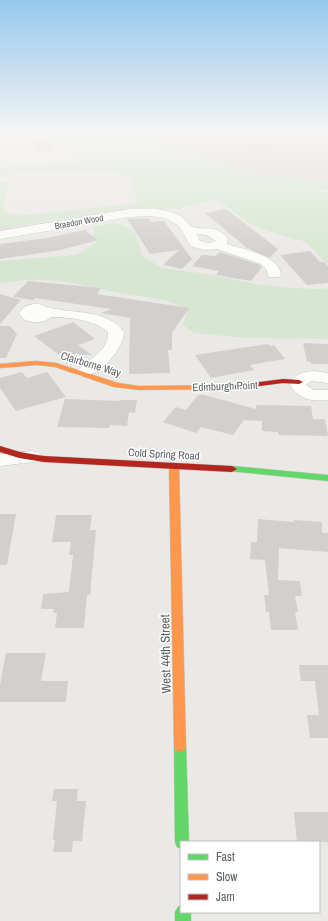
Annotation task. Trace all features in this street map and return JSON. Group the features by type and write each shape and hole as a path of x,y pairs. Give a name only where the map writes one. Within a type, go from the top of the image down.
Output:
{"street":[{"name":"Braedon Wood","path":"0,234 29,231 130,213 158,213 178,218 193,235 196,244 207,246 217,245 266,261 274,270 274,274"},
{"path":"47,312 68,314 102,321 110,324 115,330 116,333 112,347 102,358 83,373"},
{"name":"Clairborne Way","path":"0,366 33,363 49,364 83,373 117,385 151,388"},
{"name":"Edinburgh Point","path":"151,388 241,387 283,381 299,382 304,377 311,376 328,378"},
{"path":"299,382 300,387 304,392 318,396 328,395"},
{"name":"Cold Spring Road","path":"0,449 33,457 328,478"},
{"path":"0,460 33,457"},
{"name":"West 44th Street","path":"174,466 182,841"}],"shaded area":[{"path":"253,175 328,175 328,180"}],"green space":[{"path":"120,175 253,175 328,180 328,190 307,191 328,192 328,264 305,242 274,233 247,222 226,206 214,200 179,209 151,209 58,219 0,230 0,182 6,182 9,186 3,205 9,213 27,215 138,203 131,187 133,179"},
{"path":"112,223 131,229 137,237 142,256 162,268 207,274 255,284 289,288 328,288 328,339 246,338 194,333 183,325 187,311 180,306 164,300 65,282 29,280 0,283 0,261 77,255 96,242 93,235 94,227"}],"building":[{"path":"226,209 278,249 270,258 247,248 205,213"},
{"path":"148,218 151,222 164,221 192,259 182,269 163,265 179,250 150,254 127,219"},
{"path":"85,230 98,240 60,250 0,259 0,244 47,238"},
{"path":"310,251 320,262 324,262 328,266 328,283 307,285 280,255"},
{"path":"220,252 260,265 262,267 251,281 216,275 219,271 192,266 202,255 216,256"},
{"path":"28,281 101,288 97,294 189,308 172,333 172,350 168,350 170,373 129,374 130,318 101,313 111,309 35,298 34,300 13,297"},
{"path":"0,294 21,300 0,324"},
{"path":"73,322 95,339 78,345 92,355 58,354 34,336"},
{"path":"0,326 10,326 17,334 6,358 0,358"},
{"path":"303,343 328,344 328,364 311,364 310,361 307,362"},
{"path":"268,344 270,346 274,345 285,359 250,365 254,370 211,378 195,355"},
{"path":"22,372 27,378 47,372 66,397 16,411 0,388 0,378"},
{"path":"198,395 204,395 256,409 256,405 311,406 313,419 325,419 328,436 278,435 278,432 262,431 262,421 244,420 233,435 201,427 196,433 163,422 176,407 186,410"},
{"path":"65,399 120,401 137,400 135,413 129,412 127,426 110,425 109,428 57,427"},
{"path":"0,514 16,514 7,565 0,565"},
{"path":"56,515 92,515 90,530 96,530 90,595 87,595 84,628 55,628 57,613 53,613 54,609 41,609 43,594 69,592 73,555 69,555 71,542 52,542"},
{"path":"258,519 294,522 294,520 322,522 322,533 328,533 328,552 279,548 278,580 300,581 302,596 295,596 298,612 295,612 298,630 271,630 269,612 266,612 264,595 269,595 265,560 250,559 251,542 257,542"},
{"path":"6,653 46,653 41,681 68,681 66,702 0,702 0,685"},
{"path":"299,665 328,665 328,738 310,738 307,715 319,715 315,681 301,681"},
{"path":"54,789 78,789 77,801 86,801 82,841 73,841 72,852 53,852 57,801 52,801"},
{"path":"294,812 328,812 328,842 297,841"}],"traffic: fast":[{"path":"232,469 328,478"},
{"path":"180,746 182,841"},
{"path":"183,913 183,921"}],"traffic: slow":[{"path":"0,366 37,363 56,365 117,385 139,388 235,387"},
{"path":"174,466 180,746"}],"traffic: jam":[{"path":"235,387 283,381 299,382"},
{"path":"0,449 19,455 44,459 232,469"}]}
